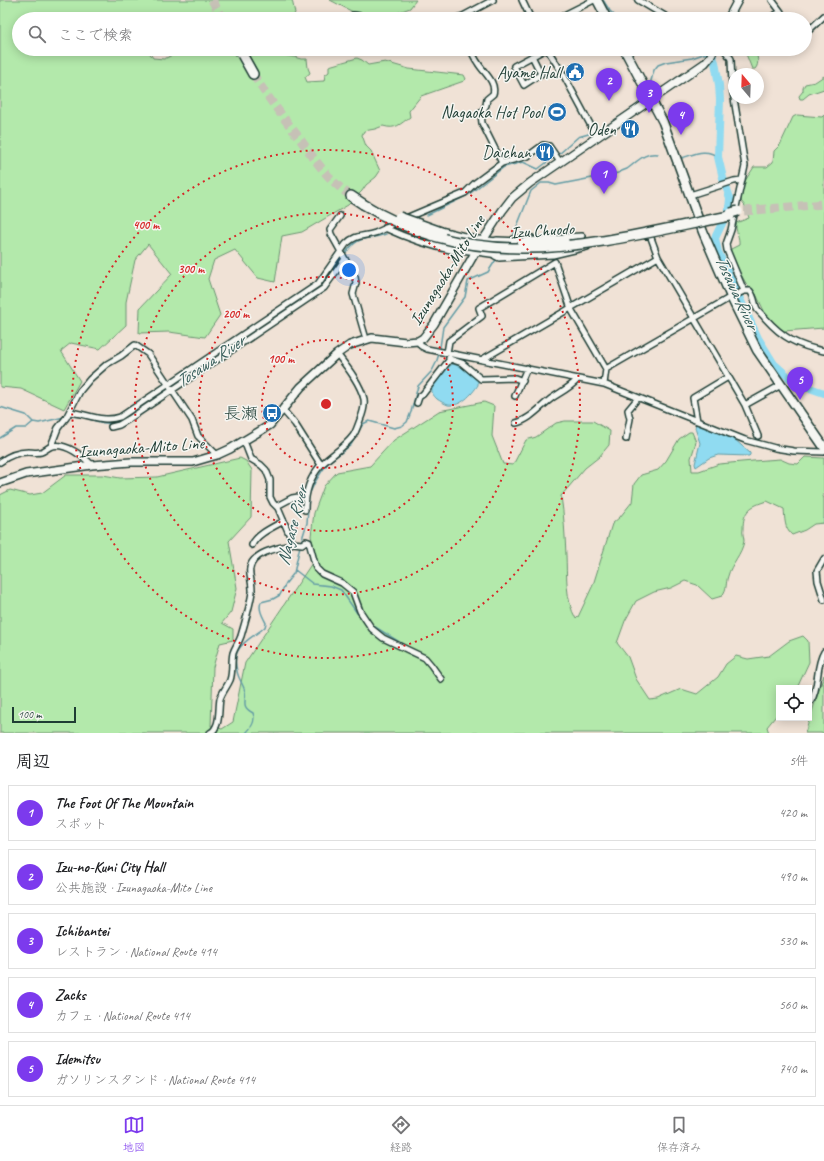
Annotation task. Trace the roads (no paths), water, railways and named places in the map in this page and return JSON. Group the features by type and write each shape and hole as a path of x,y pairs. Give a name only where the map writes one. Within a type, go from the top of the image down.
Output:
{"highway":[{"path":"597,0 603,12"},
{"path":"245,56 254,73"},
{"path":"628,56 663,122 703,232 757,350 824,447"},
{"name":"Izu Chuodo","path":"351,195 388,218 416,231 436,238 461,244 512,249 544,248 735,214"},
{"path":"365,204 375,214 407,231 462,249"},
{"name":"Izu Chuodo","path":"365,204 419,229 451,239 476,244 531,246 586,240"},
{"path":"378,210 441,232 469,239"},
{"path":"497,242 522,243 586,240"},
{"path":"498,254 550,251 586,240"}],"main road":[{"path":"732,12 738,0"},
{"name":"Izunagaoka-Mito Line","path":"0,483 26,474 92,465 131,462 193,462 218,455 265,429 283,410 301,387 337,354 350,345 366,339 378,338 406,342 418,341 427,334 434,324 476,251 512,198 530,183 597,136 705,63 710,56"},
{"path":"469,239 497,242"},
{"path":"462,249 498,254"}],"street":[{"path":"471,12 493,0"},
{"path":"522,0 528,12"},
{"path":"570,12 594,0"},
{"path":"638,0 658,12"},
{"path":"772,0 781,12"},
{"path":"812,27 824,16"},
{"path":"474,56 488,76 493,87 493,94 487,99 481,116 482,123 502,164"},
{"path":"532,56 541,74 524,85 514,66 532,56"},
{"path":"552,56 564,74 597,136"},
{"path":"730,56 732,86 744,152 745,171 741,180 731,230 726,244 743,292"},
{"path":"70,412 103,419 114,419 120,417 170,388 324,288 351,239 376,232 465,193 475,183 502,164 524,158 546,144 560,162"},
{"path":"690,195 734,180 741,180"},
{"path":"340,216 330,230 355,277 356,283 353,294 366,339"},
{"path":"411,216 443,230 463,233 469,239"},
{"path":"385,228 405,238 423,244 455,251 462,249"},
{"path":"489,253 499,258 553,256 593,246 650,235 658,257 745,405 758,436"},
{"path":"545,238 553,256 571,309 606,369 604,384"},
{"path":"497,242 507,239 545,238 586,240"},
{"path":"111,426 123,423 170,388 318,284 343,255"},
{"path":"483,359 658,257"},
{"path":"523,381 515,378 481,379 462,363 450,359 446,352 449,341 482,316 479,308 555,262"},
{"path":"606,369 733,296 750,291 753,295 756,308 777,331 808,348 824,351"},
{"path":"418,341 423,348 604,384 745,440 775,448 794,451 824,452"},
{"path":"0,462 18,453 41,452 50,446 58,428 70,412 80,391 93,376 107,364 121,356 135,345 148,354 192,420 198,436 218,455"},
{"path":"305,510 305,496 311,481 320,466 354,435 364,410 364,400 361,391 351,373 337,354"},
{"path":"417,403 419,397 422,396 450,359"},
{"path":"515,396 523,381 527,368"},
{"path":"697,421 693,398 728,377"},
{"path":"516,423 524,420 578,379"},
{"path":"745,405 781,385"},
{"path":"626,439 630,419 628,410 638,398"},
{"path":"283,410 295,424 320,466"},
{"path":"244,441 251,459 266,470 270,480 270,497 273,503 277,506 284,521 298,543"},
{"path":"50,446 62,447 71,450 92,465"},
{"path":"277,506 292,498 305,496"},
{"path":"252,545 255,540 266,531 284,521"},
{"path":"210,733 214,730 218,721 221,696 230,680 234,652 240,637 251,597 252,586 249,575 249,567 258,556 298,543 308,541 319,571 342,583 353,592 360,611 372,629 383,638 425,658 440,679"},
{"path":"824,559 817,571 818,581 824,600"},
{"path":"812,700 815,695 819,664 824,652"}],"water":[{"path":"453,364 461,367 478,381 478,385 462,402 448,405 441,402 434,396 432,393 432,388 436,379"},
{"path":"696,423 733,438 750,453 750,455 718,455 709,458 696,467 695,464 700,443 695,428"}],"waterway":[{"path":"603,0 611,12"},
{"name":"Tosawa River","path":"649,88 654,70 658,65 698,56"},
{"name":"Tosawa River","path":"712,56 719,85 720,100 718,157 730,198 729,209 715,238 718,252 758,338 774,364 792,380 801,385 824,393"},
{"name":"Tosawa River","path":"558,155 578,137 599,131 638,104 645,95"},
{"name":"Nagase River","path":"682,158 705,152 714,154 718,157"},
{"name":"Nagase River","path":"515,237 514,234 531,191 541,183 556,185 618,173 627,169 645,156 658,154"},
{"name":"Tosawa River","path":"427,215 468,195 504,167 523,162 538,169 554,157"},
{"name":"Tosawa River","path":"345,254 354,243 363,239 386,234"},
{"name":"Tosawa River","path":"332,272 343,257"},
{"name":"Nagase River","path":"301,542 307,523 309,495 322,471 328,463 351,445 363,424 369,421 394,428 402,426 407,422 418,386 432,371 436,363 439,354 443,327 465,297 468,281 488,272 497,258"},
{"name":"Tosawa River","path":"318,289 324,283"},
{"name":"Tosawa River","path":"172,386 289,309"},
{"name":"Tosawa River","path":"89,419 105,423 117,422 149,403 169,388"},
{"path":"0,407 26,415 33,422"},
{"name":"Tosawa River","path":"68,416 82,417"},
{"name":"Tosawa River","path":"33,422 39,423 64,417"},
{"path":"0,438 16,428 26,428 33,422"},
{"path":"824,519 824,532"},
{"name":"Nagase River","path":"246,733 253,724 254,716 253,713 245,706 245,691 238,674 236,655 243,644 265,627 266,623 260,610 261,602 273,599 280,595 286,583 294,573 300,546"},
{"path":"295,570 313,584 331,586 341,590 357,613 365,621"},
{"path":"372,625 409,648"}],"tunnel":[{"path":"212,0 219,12"},
{"path":"253,74 323,170 336,184 351,196"},
{"path":"744,211 824,204"}],"place":[{"name":"Ayame Hall","path":"575,72"},
{"name":"Izu-no-Kuni City Hall","path":"609,101"},
{"name":"Nagaoka Hot Pool","path":"557,112"},
{"name":"Ichibantei","path":"649,113"},
{"name":"Oden","path":"630,129"},
{"name":"Zacks","path":"681,135"},
{"name":"Daichan","path":"545,152"},
{"name":"The Foot Of The Mountain","path":"604,194"},
{"name":"Idemitsu","path":"800,400"},
{"name":"長瀬","path":"272,413"}]}
